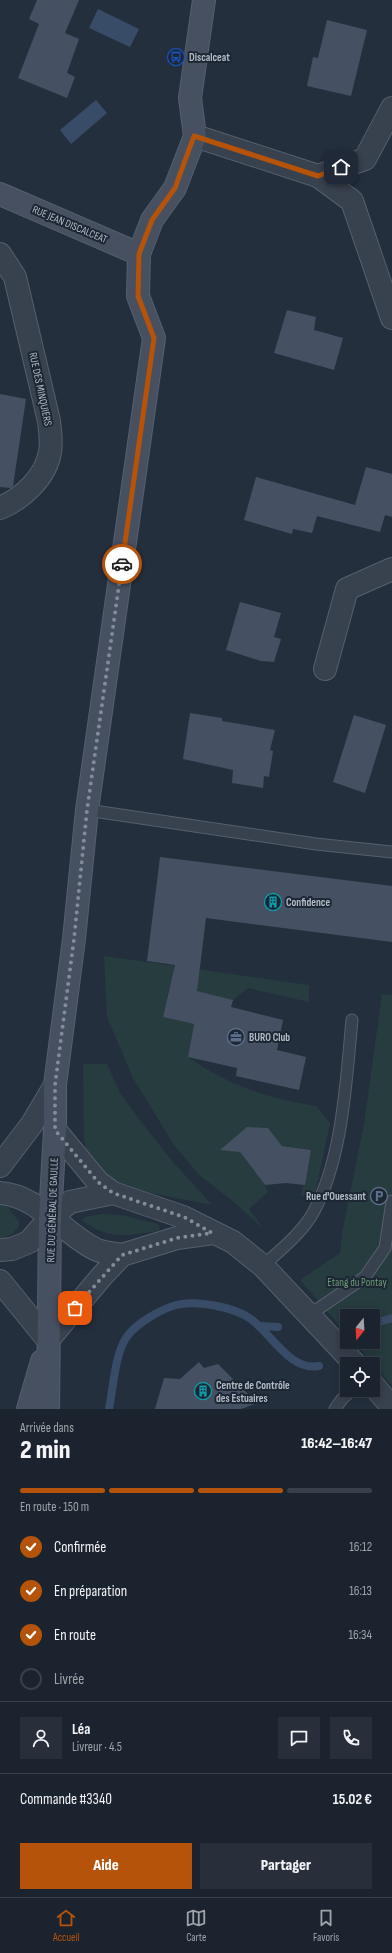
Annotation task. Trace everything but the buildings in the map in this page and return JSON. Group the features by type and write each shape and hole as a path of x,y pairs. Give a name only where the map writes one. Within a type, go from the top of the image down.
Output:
{"main road":[{"name":"RUE DU GÉNÉRAL DE GAULLE","path":"48,1409 50,1218 55,1130 55,1085 74,939 87,810 154,338 138,296 139,254 152,220 175,188 194,136 190,98 204,0"},
{"name":"RUE JEAN DISCALCEAT","path":"0,194 139,254"},
{"name":"RUE DU GÉNÉRAL DE GAULLE","path":"28,1409 48,1340"}],"street":[{"path":"318,176 365,159 392,108"},
{"path":"194,136 318,176 352,201 392,318"},
{"name":"RUE DES MINQUIERS","path":"0,254 15,277 49,421 50,452 41,476 19,497 0,508"},
{"path":"325,669 347,589 392,569"},
{"path":"0,1166 32,1124 55,1085"},
{"path":"55,1130 98,1182 113,1193 184,1217 212,1233 233,1242 262,1266 348,1357"},
{"path":"0,1193 30,1202 78,1240 96,1250 122,1255 177,1238 212,1233"},
{"path":"0,1250 12,1249 29,1242 50,1218 70,1202 113,1193"},
{"path":"0,1281 48,1340 102,1276 122,1255"},
{"path":"380,1393 392,1407"}],"lane":[{"path":"87,810 316,844 392,852"},
{"path":"262,1266 296,1235 312,1214 323,1189 330,1168 344,1103 352,1020"},
{"path":"309,1315 365,1277 385,1248 392,1201"},
{"path":"335,1409 344,1397"}],"green space":[{"path":"104,956 309,985 309,1002 248,988 233,1000 170,985 163,1017 194,1024 188,1057 219,1076 249,1089 280,1099 316,1106 330,1123 316,1190 313,1195 301,1196 311,1150 282,1146 268,1128 247,1127 240,1152 265,1185 268,1192 249,1209 260,1226 234,1202 199,1175 174,1145 133,1078 107,1017"},
{"name":"Etang du Pontay","path":"382,994 392,995 392,1386 380,1372 380,1357 367,1357 360,1349 380,1349 380,1309 340,1309 340,1326 300,1280 340,1253 343,1228 364,1124"},
{"path":"83,1064 107,1064 120,1093 139,1119 173,1162 212,1205 140,1191 116,1182 88,1156 84,1139"},
{"path":"0,1203 7,1206 19,1222 18,1228 11,1235 0,1238"},
{"path":"102,1214 121,1215 158,1224 160,1228 158,1231 147,1233 118,1235 100,1231 82,1220 86,1217"}],"water":[{"path":"98,9 139,29 130,47 89,28"},
{"path":"96,100 107,113 71,144 60,130"}],"waterway":[{"path":"109,1409 119,1353 126,1338 142,1322 163,1310 176,1305 194,1303 205,1304 236,1311 252,1320 282,1351 291,1358 299,1363 309,1366 319,1366"},
{"path":"380,1322 392,1318"},
{"path":"259,1326 278,1327"}],"way so far":[{"path":"75,1308 122,1255 150,1245 177,1238 212,1233 184,1217 144,1205 113,1193 98,1182 55,1130 55,1085 74,939 87,810 122,564"}],"place":[{"name":"Discalceat","path":"176,57"},
{"name":"Confidence","path":"273,902"},
{"name":"BURO Club","path":"236,1037"},
{"name":"Rue d'Ouessant","path":"379,1196"},
{"name":"Centre de Contrôle des Estuaires","path":"203,1391"}],"route":[{"path":"122,564 154,338 138,296 139,254 152,220 175,188 194,136 226,145 318,176 341,167"}]}
